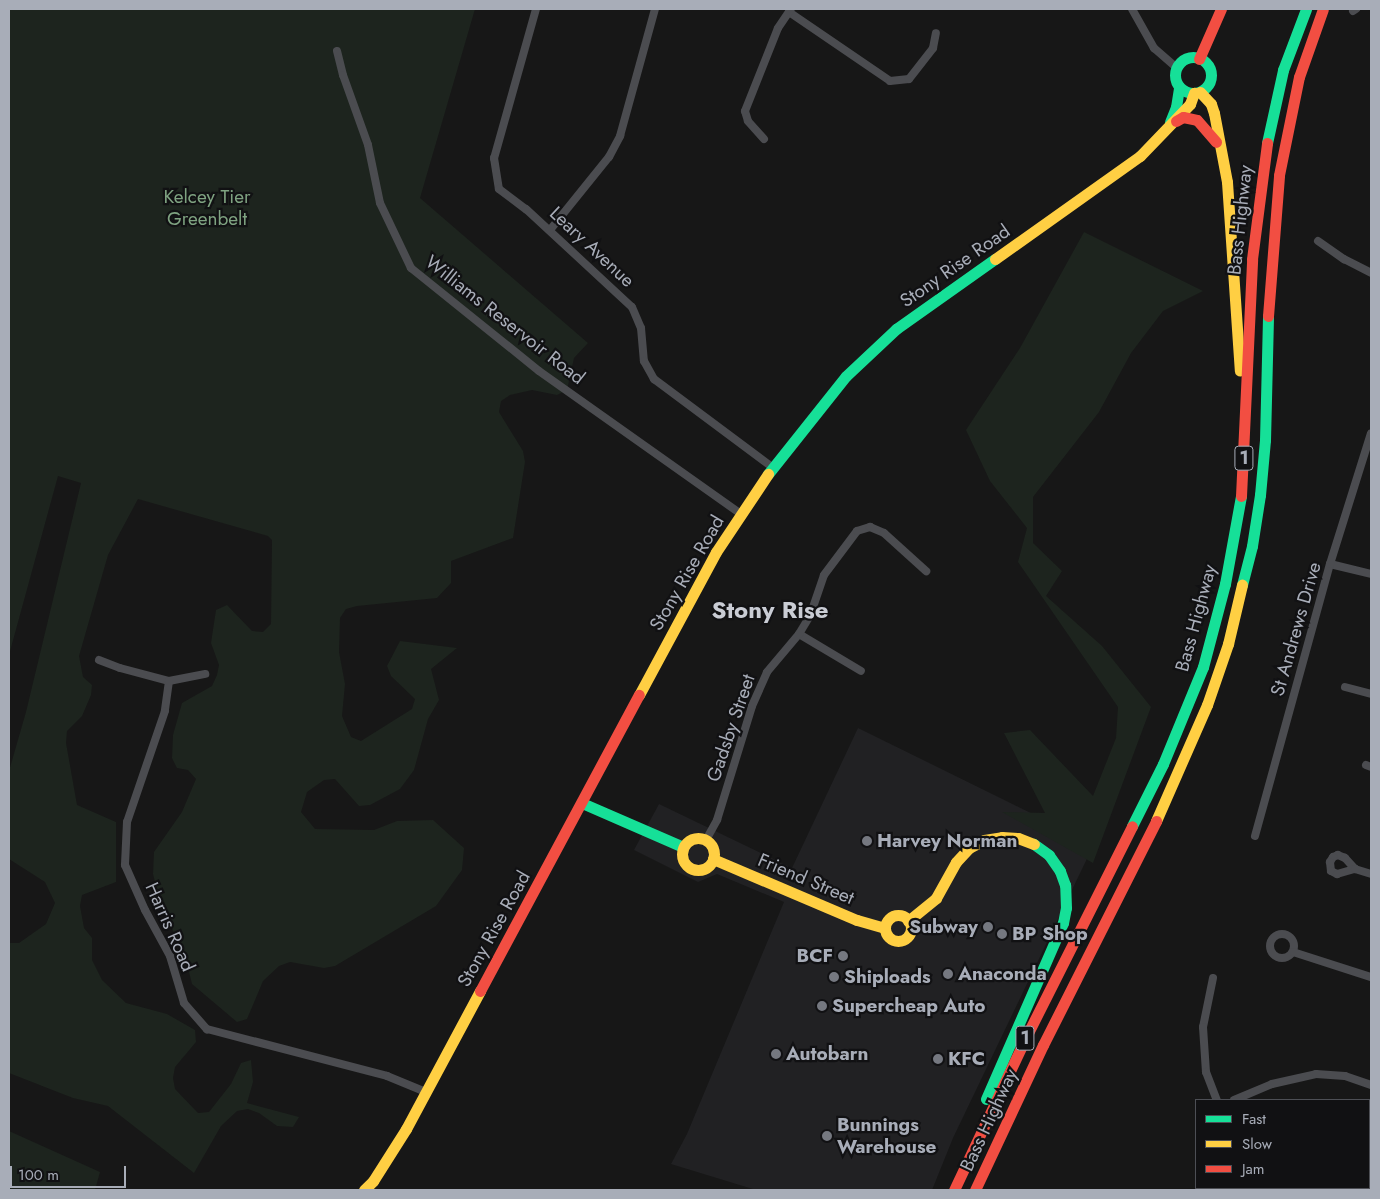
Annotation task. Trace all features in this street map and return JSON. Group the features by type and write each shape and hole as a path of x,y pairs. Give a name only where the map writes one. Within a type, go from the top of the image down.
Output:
{"main road":[{"path":"1199,59 1221,9"},
{"name":"Bass Highway","path":"954,1190 1025,1039 1102,888 1183,719 1203,667 1225,584 1241,503 1256,208 1283,70 1306,9"},
{"name":"Bass Highway","path":"976,1190 1043,1045 1168,796 1207,705 1228,644 1251,555 1260,495 1265,440 1270,282 1279,175 1299,77 1323,9"},
{"path":"1199,59 1208,67 1210,77 1207,86 1197,92 1186,92 1179,87 1175,78 1177,68 1185,60 1199,59"},
{"name":"Stony Rise Road","path":"1166,128 1176,106 1179,87"},
{"path":"1197,92 1211,104 1214,112 1226,182 1243,404 1244,472"},
{"name":"Stony Rise Road","path":"364,1190 387,1158 426,1092 716,552 772,467 846,376 896,329 1140,156 1166,128 1176,121 1197,92"},
{"path":"1176,121 1183,117 1198,120 1219,145"},
{"path":"582,803 683,847"},
{"path":"908,920 929,906 944,886 956,862 969,848 984,840 1002,837 1018,838 1034,844 1049,855 1060,870 1066,885 1066,908 1062,922 988,1092 963,1170"},
{"path":"701,838 706,840 713,848 714,859 702,870 692,870 684,862 683,847 691,839 701,838"},
{"name":"Friend Street","path":"714,859 857,920 885,928"},
{"path":"900,916 908,920 910,932 901,940 892,939 885,928 892,917 900,916"},
{"name":"Stony Rise Road","path":"355,1190 387,1158"}],"street":[{"name":"Leary Avenue","path":"536,9 494,158 499,189 550,230 632,306 641,328 644,361 654,380 772,467"},
{"path":"550,230 609,156 620,136 655,9"},
{"path":"1132,9 1154,48 1177,68"},
{"path":"764,139 748,121 745,110 778,28 790,10 890,81 909,79 934,48 936,33"},
{"name":"Williams Reservoir Road","path":"337,52 343,75 368,145 380,204 411,268 539,371 741,514"},
{"path":"1318,241 1371,273"},
{"name":"St Andrews Drive","path":"1255,836 1330,564 1371,433"},
{"name":"Gadsby Street","path":"706,840 717,820 752,706 767,672 799,634 810,616 824,575 857,531 870,528 884,533 926,571"},
{"path":"1330,564 1371,574"},
{"path":"799,634 861,671"},
{"path":"99,660 120,668 169,681 206,674"},
{"name":"Harris Road","path":"169,681 165,711 127,822 125,865 145,910 170,956 184,1003 208,1030 387,1076 426,1092"},
{"path":"1345,687 1371,694"},
{"path":"1355,869 1371,874"},
{"path":"1292,952 1371,977"},
{"path":"1213,978 1203,1027 1206,1072 1217,1099"},
{"path":"1236,1099 1272,1084 1316,1074 1345,1076 1371,1085"}],"shaded area":[{"path":"858,728 1094,844 953,1138 932,1190 756,1190 671,1164 687,1134 784,902 717,874 698,882 634,850 659,804 792,868"}],"green space":[{"name":"Kelcey Tier Greenbelt","path":"9,9 475,9 420,198 588,343 574,358 567,390 557,395 532,390 510,395 501,401 499,412 523,451 525,462 513,538 451,561 451,583 437,598 357,606 346,609 340,618 339,652 345,684 342,716 351,737 361,741 412,709 415,699 391,676 387,666 400,641 457,648 431,669 439,700 428,719 414,770 400,789 370,805 359,806 335,779 324,780 307,792 301,812 315,829 374,830 397,821 433,820 464,848 462,870 436,906 335,966 324,968 290,962 279,966 263,981 247,1019 237,1022 192,984 184,952 162,910 153,874 154,852 182,812 196,779 188,770 177,768 172,758 173,735 182,703 212,686 217,675 219,665 211,643 216,610 227,605 252,631 263,632 271,624 272,540 268,536 138,499 108,555 79,656 83,677 92,685 91,695 82,716 67,731 66,743 77,805 116,822 116,882 82,895 80,906 84,928 92,938 92,960 102,980 126,1003 167,1014 195,1030 196,1042 175,1067 173,1078 175,1089 198,1113 209,1112 231,1084 241,1063 251,1060 253,1082 247,1103 299,1117 293,1127 277,1126 259,1113 248,1109 237,1111 221,1126 194,1173 108,1106 73,1098 9,1073 9,943 19,943 46,924 55,903 45,882 9,859 9,771 26,712 81,483 58,476 9,655"},
{"path":"1084,232 1203,291 1163,311 1131,353 1099,412 1033,497 1033,543 1062,571 1046,596 1102,646 1151,707 1093,863 1002,812 1045,813 1004,733 1030,730 1093,796 1116,738 1118,707 1018,562 1027,528 990,481 966,430 1020,348"},
{"path":"9,1131 100,1172 95,1190 9,1190"}],"traffic: fast":[{"path":"1267,143 1283,70 1306,9"},
{"path":"1193,57 1205,63 1211,75 1205,87 1193,93 1181,87 1175,75 1181,63 1193,57"},
{"path":"1170,122 1176,107 1179,87"},
{"path":"768,474 846,376 896,329 995,259"},
{"path":"1242,585 1252,546 1260,495 1265,440 1268,316"},
{"path":"1132,826 1163,764 1203,667 1225,584 1241,496"},
{"path":"582,803 683,847"},
{"path":"986,1099 1063,923 1066,908 1065,885 1060,871 1049,855 1034,844"}],"traffic: slow":[{"path":"1200,92 1211,104 1214,113 1227,182 1240,371"},
{"path":"995,259 1140,156 1190,104 1194,93"},
{"path":"639,695 716,552 768,474"},
{"path":"1156,821 1207,705 1228,644 1242,585"},
{"path":"908,921 936,898 956,862 969,848 984,840 1002,837 1018,838 1034,844"},
{"path":"698,838 710,842 714,854 710,866 698,870 686,866 682,854 686,842 698,838"},
{"path":"713,859 857,920 885,928"},
{"path":"898,915 907,919 911,928 907,937 898,941 889,937 885,928 889,919 898,915"},
{"path":"364,1190 373,1181 406,1129 480,991"}],"traffic: jam":[{"path":"1199,59 1221,9"},
{"path":"1268,316 1279,175 1299,77 1323,9"},
{"path":"1176,121 1183,117 1197,120 1216,142"},
{"path":"1241,496 1252,259 1267,143"},
{"path":"480,991 639,695"},
{"path":"975,1190 1043,1045 1156,821"},
{"path":"954,1190 1025,1039 1132,826"}],"place":[{"name":"Harvey Norman","path":"867,841"},
{"name":"Subway","path":"988,927"},
{"name":"BP Shop","path":"1002,934"},
{"name":"BCF","path":"843,956"},
{"name":"Anaconda","path":"948,974"},
{"name":"Shiploads","path":"834,977"},
{"name":"Supercheap Auto","path":"822,1006"},
{"name":"Autobarn","path":"776,1054"},
{"name":"KFC","path":"938,1059"},
{"name":"Bunnings Warehouse","path":"827,1136"}],"district":[{"name":"Stony Rise","path":"770,610"}]}
